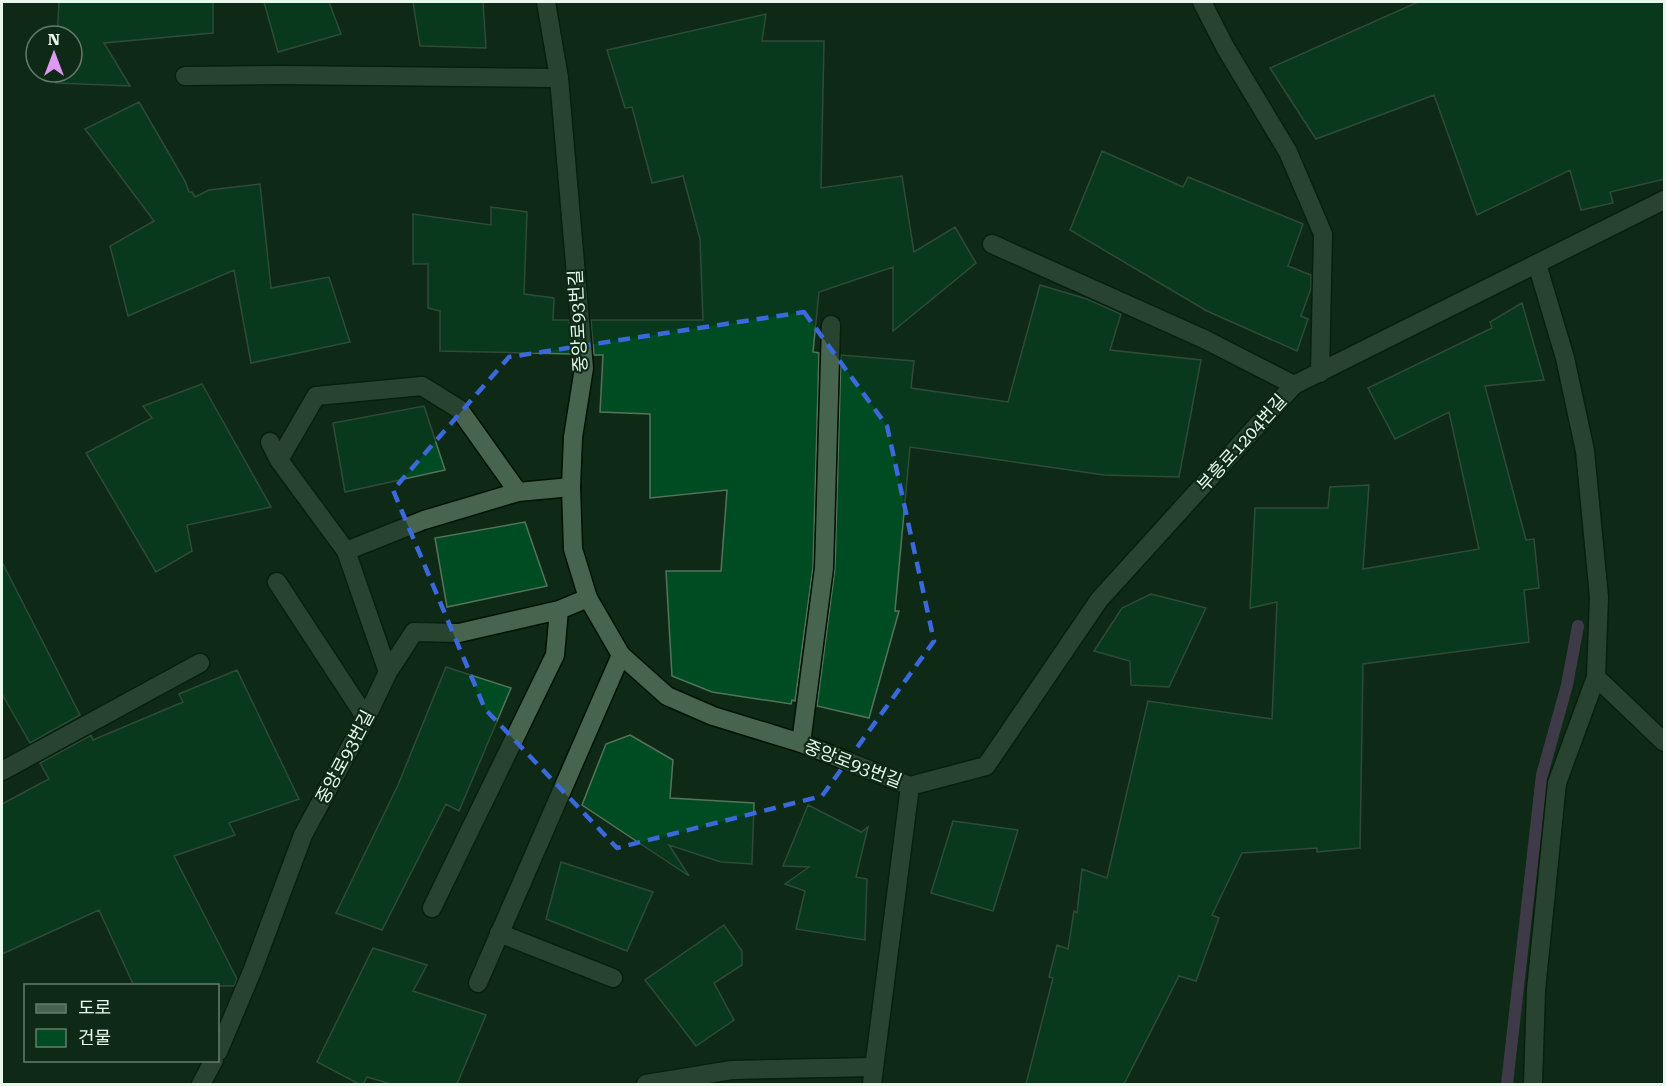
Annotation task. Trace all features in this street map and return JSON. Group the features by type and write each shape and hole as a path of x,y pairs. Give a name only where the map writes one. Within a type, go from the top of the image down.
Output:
{"street":[{"name":"중앙로93번길","path":"546,2 559,78 584,368 573,437 571,487 573,549 588,598 621,655 667,696 713,716 801,743 910,786 873,1076"},
{"path":"1202,2 1225,47 1288,152 1323,234 1320,372"},
{"path":"185,76 559,78"},
{"name":"부흥로1204번길","path":"910,786 986,766 1099,600 1294,385 1665,200"},
{"path":"992,244 1204,339 1294,385"},
{"path":"1533,1084 1536,990 1557,783 1596,677 1599,597 1585,451 1564,358 1537,264"},
{"path":"801,743 824,568 831,325"},
{"path":"279,460 316,396 422,386 459,409 518,492"},
{"path":"270,442 279,460 346,551 388,672"},
{"path":"346,551 424,520 518,492 571,487"},
{"path":"277,582 366,718"},
{"name":"중앙로93번길","path":"219,1050 253,969 303,835 388,672 414,632 459,633 559,610 588,598"},
{"path":"432,908 555,655 559,610"},
{"path":"478,983 621,655"},
{"path":"2,771 200,663"},
{"path":"1596,677 1665,742"},
{"path":"499,933 613,978"},
{"path":"201,1084 213,1062"},
{"path":"646,1084 732,1070 873,1076"}],"highlighted area":[{"path":"804,312 887,426 934,641 822,796 617,848 485,709 393,490 509,357"}],"building":[{"path":"59,2 213,2 213,33 104,43 130,86 81,84 84,84 84,24 58,24"},
{"path":"264,2 329,2 341,34 278,52"},
{"path":"413,2 483,2 486,48 420,46"},
{"path":"1418,2 1665,2 1665,179 1610,192 1613,203 1581,210 1570,170 1477,215 1434,95 1316,139 1270,68"},
{"path":"766,14 762,41 824,41 821,188 902,176 914,252 955,227 976,263 893,331 893,267 819,292 813,352 819,353 813,567 795,701 792,700 791,704 712,692 672,676 666,571 721,571 727,490 650,498 650,414 600,412 603,355 594,355 591,320 703,320 700,239 683,176 652,183 632,107 625,108 607,50"},
{"path":"139,102 185,181 189,192 192,192 195,197 209,190 260,184 271,288 329,277 350,342 251,363 234,270 128,316 110,246 154,221 85,129"},
{"path":"1102,151 1183,187 1188,177 1303,224 1288,266 1311,275 1311,288 1301,316 1308,319 1297,351 1207,311 1070,230"},
{"path":"491,207 527,212 524,294 554,298 553,320 569,320 572,354 440,351 440,311 428,308 428,264 413,264 413,214 491,225"},
{"path":"1040,285 1087,299 1121,314 1110,350 1201,360 1179,477 1104,475 910,447 895,611 899,611 869,718 817,706 835,568 841,355 914,361 911,388 1008,402"},
{"path":"1522,303 1544,380 1485,386 1526,540 1534,539 1539,588 1524,590 1529,642 1363,664 1360,848 1317,852 1317,848 1242,853 1212,915 1219,918 1196,981 1179,976 1124,1084 1026,1084 1053,978 1049,977 1057,945 1068,949 1074,911 1077,913 1082,869 1107,878 1148,701 1272,719 1277,602 1250,608 1255,508 1328,508 1330,487 1369,485 1363,569 1479,549 1449,412 1395,439 1368,388 1492,328 1490,322"},
{"path":"202,384 271,507 187,525 192,551 156,572 86,453 152,418 143,406"},
{"path":"424,406 445,470 345,492 333,423"},
{"path":"525,522 547,586 447,607 435,538"},
{"path":"2,562 80,715 30,743 2,694"},
{"path":"1151,594 1206,608 1169,687 1131,685 1130,661 1094,651 1122,608"},
{"path":"446,667 511,688 459,811 446,804 382,930 336,913 398,785"},
{"path":"237,670 299,799 229,823 235,835 174,856 237,979 234,986 133,984 99,910 2,954 2,804 49,779 40,763 91,735 93,740 183,702 179,694"},
{"path":"630,735 673,760 670,798 754,803 752,864 721,862 669,845 689,876 582,805 606,744"},
{"path":"808,805 861,832 868,827 856,877 867,879 865,940 796,929 805,891 785,884 809,867 783,866"},
{"path":"953,821 1018,830 993,911 931,893"},
{"path":"561,862 653,892 627,951 546,919"},
{"path":"724,925 742,951 742,965 714,983 734,1020 696,1046 645,980"},
{"path":"373,948 427,965 413,991 486,1015 457,1084 391,1084 367,1077 363,1084 359,1084 317,1062"}],"waterway":[{"path":"1507,1084 1542,775 1567,685 1578,626"}]}
